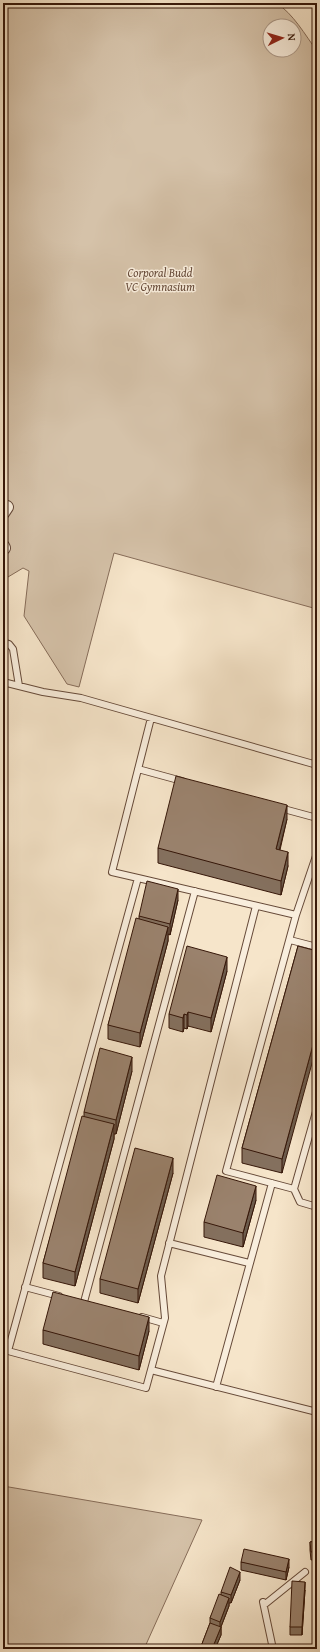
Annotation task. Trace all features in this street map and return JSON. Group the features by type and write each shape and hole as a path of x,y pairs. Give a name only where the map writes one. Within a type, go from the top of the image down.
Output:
{"lane":[{"path":"3,642 9,644 13,648 19,686"},
{"path":"3,682 43,692 80,698 317,765"},
{"path":"151,718 112,872 296,915"},
{"path":"138,769 190,784"},
{"path":"272,806 317,818"},
{"path":"294,1189 226,1171 296,915 317,853"},
{"path":"138,878 8,1350 146,1388 165,1318 161,1276 256,906"},
{"path":"84,1302 195,891"},
{"path":"290,940 317,947"},
{"path":"317,1108 294,1189 300,1202 317,1206"},
{"path":"216,1387 248,1263 272,1183"},
{"path":"169,1242 248,1263"},
{"path":"25,1287 62,1297"},
{"path":"77,1300 92,1304"},
{"path":"135,1315 163,1323"},
{"path":"151,1370 317,1412"},
{"path":"273,1649 263,1603 305,1572"}],"green space":[{"name":"Corporal Budd VC Gymnasium","path":"3,3 276,3 293,18 262,18 262,58 302,58 302,30 317,51 317,609 114,553 79,687 67,684 24,616 29,571 23,568 3,580 3,519 6,511 3,509"},
{"path":"3,1486 202,1520 144,1649 3,1649"}],"building":[{"path":"176,776 287,805 276,849 288,852 281,881 158,848"},
{"path":"147,881 178,889 170,924 139,916"},
{"path":"136,918 168,927 140,1033 108,1025"},
{"path":"187,946 227,957 211,1018 188,1012 187,1015 184,1014 183,1018 169,1014"},
{"path":"298,946 317,951 317,1030 282,1159 242,1148"},
{"path":"100,1048 132,1057 116,1120 84,1112"},
{"path":"82,1116 114,1124 75,1272 43,1263"},
{"path":"135,1148 173,1158 138,1289 100,1279"},
{"path":"217,1175 256,1186 243,1233 204,1222"},
{"path":"53,1292 149,1317 139,1356 43,1330"},
{"path":"317,1541 317,1551 311,1552 310,1542"},
{"path":"244,1549 289,1559 286,1572 241,1562"},
{"path":"230,1567 240,1572 231,1595 221,1592"},
{"path":"317,1567 317,1576 314,1576 313,1568"},
{"path":"292,1581 305,1582 302,1627 290,1627"},
{"path":"219,1594 229,1598 220,1622 210,1618"},
{"path":"210,1623 221,1627 212,1649 200,1649"}]}
